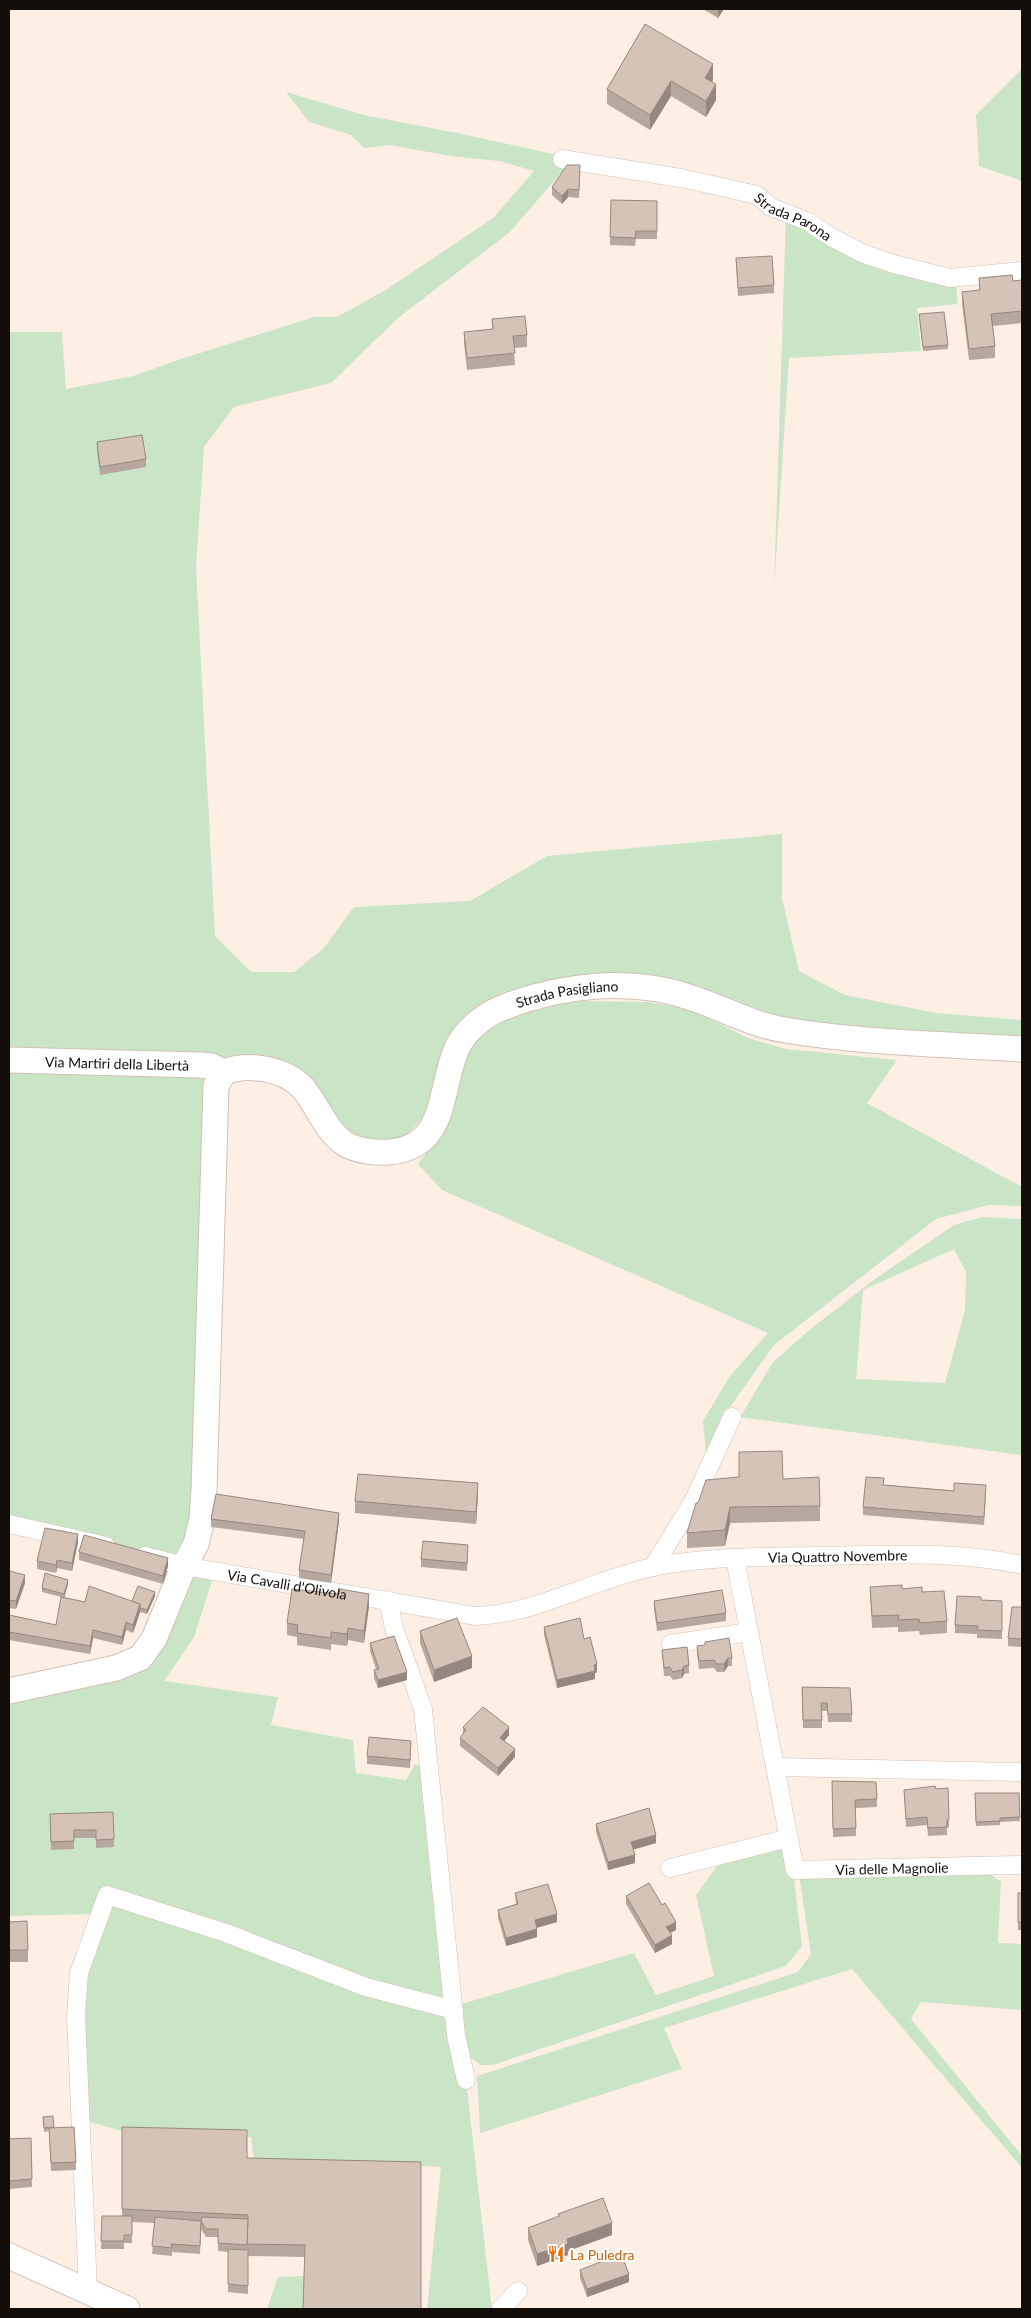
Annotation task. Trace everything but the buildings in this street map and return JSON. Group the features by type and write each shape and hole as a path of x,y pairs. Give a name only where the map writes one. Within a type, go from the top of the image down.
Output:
{"street":[{"name":"Strada Parona","path":"562,159 686,178 757,195 771,207 809,222 831,237 864,254 894,264 950,278 1022,271"},
{"name":"Strada Pasigliano","path":"224,1072 242,1067 258,1068 282,1074 301,1087 329,1127 344,1143 366,1151 390,1152 410,1147 427,1134 439,1117 457,1048 478,1022 498,1010 529,998 562,991 591,987 655,989 687,996 774,1029 813,1035 1022,1049"},
{"name":"Via Martiri della Libertà","path":"9,1060 200,1065 211,1066 224,1072"},
{"path":"9,1691 116,1668 140,1658 154,1639 184,1566 196,1544 204,1500 216,1086 224,1072"},
{"path":"653,1567 694,1500 732,1417"},
{"name":"Via Cavalli d'Olivola","path":"9,1524 70,1537 184,1566 475,1616 493,1616 516,1611 653,1567"},
{"name":"Via Quattro Novembre","path":"653,1567 735,1558 928,1554 1003,1561 1022,1565"},
{"name":"Via delle Magnolie","path":"735,1558 796,1870 1022,1866"},
{"path":"388,1600 394,1628 423,1709 456,2035 466,2080"},
{"path":"671,1644 749,1632"},
{"path":"775,1767 1022,1772"},
{"path":"670,1868 789,1838"},
{"path":"88,2291 76,2016 79,1973 107,1894 226,1933 366,1987 454,2010"},
{"path":"9,2256 127,2309"},
{"path":"501,2309 518,2291"}],"green space":[{"path":"1022,69 1022,181 979,166 976,115"},
{"path":"286,92 364,115 557,155 566,167 510,232 398,318 331,383 234,407 204,447 196,567 215,936 251,972 294,972 323,949 354,907 470,901 547,856 782,834 782,898 799,971 845,995 936,1013 1022,1020 1022,1042 815,1029 604,980 476,1015 428,1111 405,1137 371,1144 348,1131 299,1072 161,1060 142,1051 74,1052 49,1048 9,1054 9,332 62,332 66,389 133,376 314,317 337,317 389,288 493,218 534,171 499,161 450,156 390,145 364,148 351,135 309,122"},
{"path":"786,213 956,286 958,304 917,308 921,351 789,358 774,589"},
{"path":"573,1001 648,1002 692,1010 748,1038 786,1049 897,1060 867,1103 1022,1187 1022,1206 989,1205 936,1219 774,1345 725,1414 706,1455 703,1421 730,1376 768,1333 442,1190 418,1164 449,1122 459,1062 479,1035 517,1015"},
{"path":"9,1070 187,1072 205,1080 211,1092 195,1519 182,1546 170,1558 9,1517"},
{"path":"982,1217 1022,1219 1022,1455 740,1417 773,1362 813,1327 875,1279 954,1225","holes":["954,1249 966,1272 965,1310 945,1383 856,1379 863,1290"]},
{"path":"194,1572 213,1578 194,1637 164,1681 278,1697 271,1725 353,1740 356,1773 406,1780 415,1764 424,1768 466,2080 492,2309 427,2309 441,2167 340,2162 254,2163 251,2137 132,2134 80,2119 76,2016 96,1914 9,1916 9,1704 136,1671"},
{"path":"789,1838 802,1946 786,1966 493,2065 481,2065 464,2053 458,2005 634,1953 656,1995 714,1976 696,1895 723,1858"},
{"path":"987,1872 1001,1882 998,1943 1022,1944 1022,2010 921,2002 911,2019 1022,2156 1022,2168 852,1969 664,2028 682,2069 480,2133 477,2076 798,1972 811,1954 799,1874"},
{"path":"304,2276 303,2309 267,2309 278,2277"}],"place":[{"name":"La Puledra","path":"556,2254"}]}
